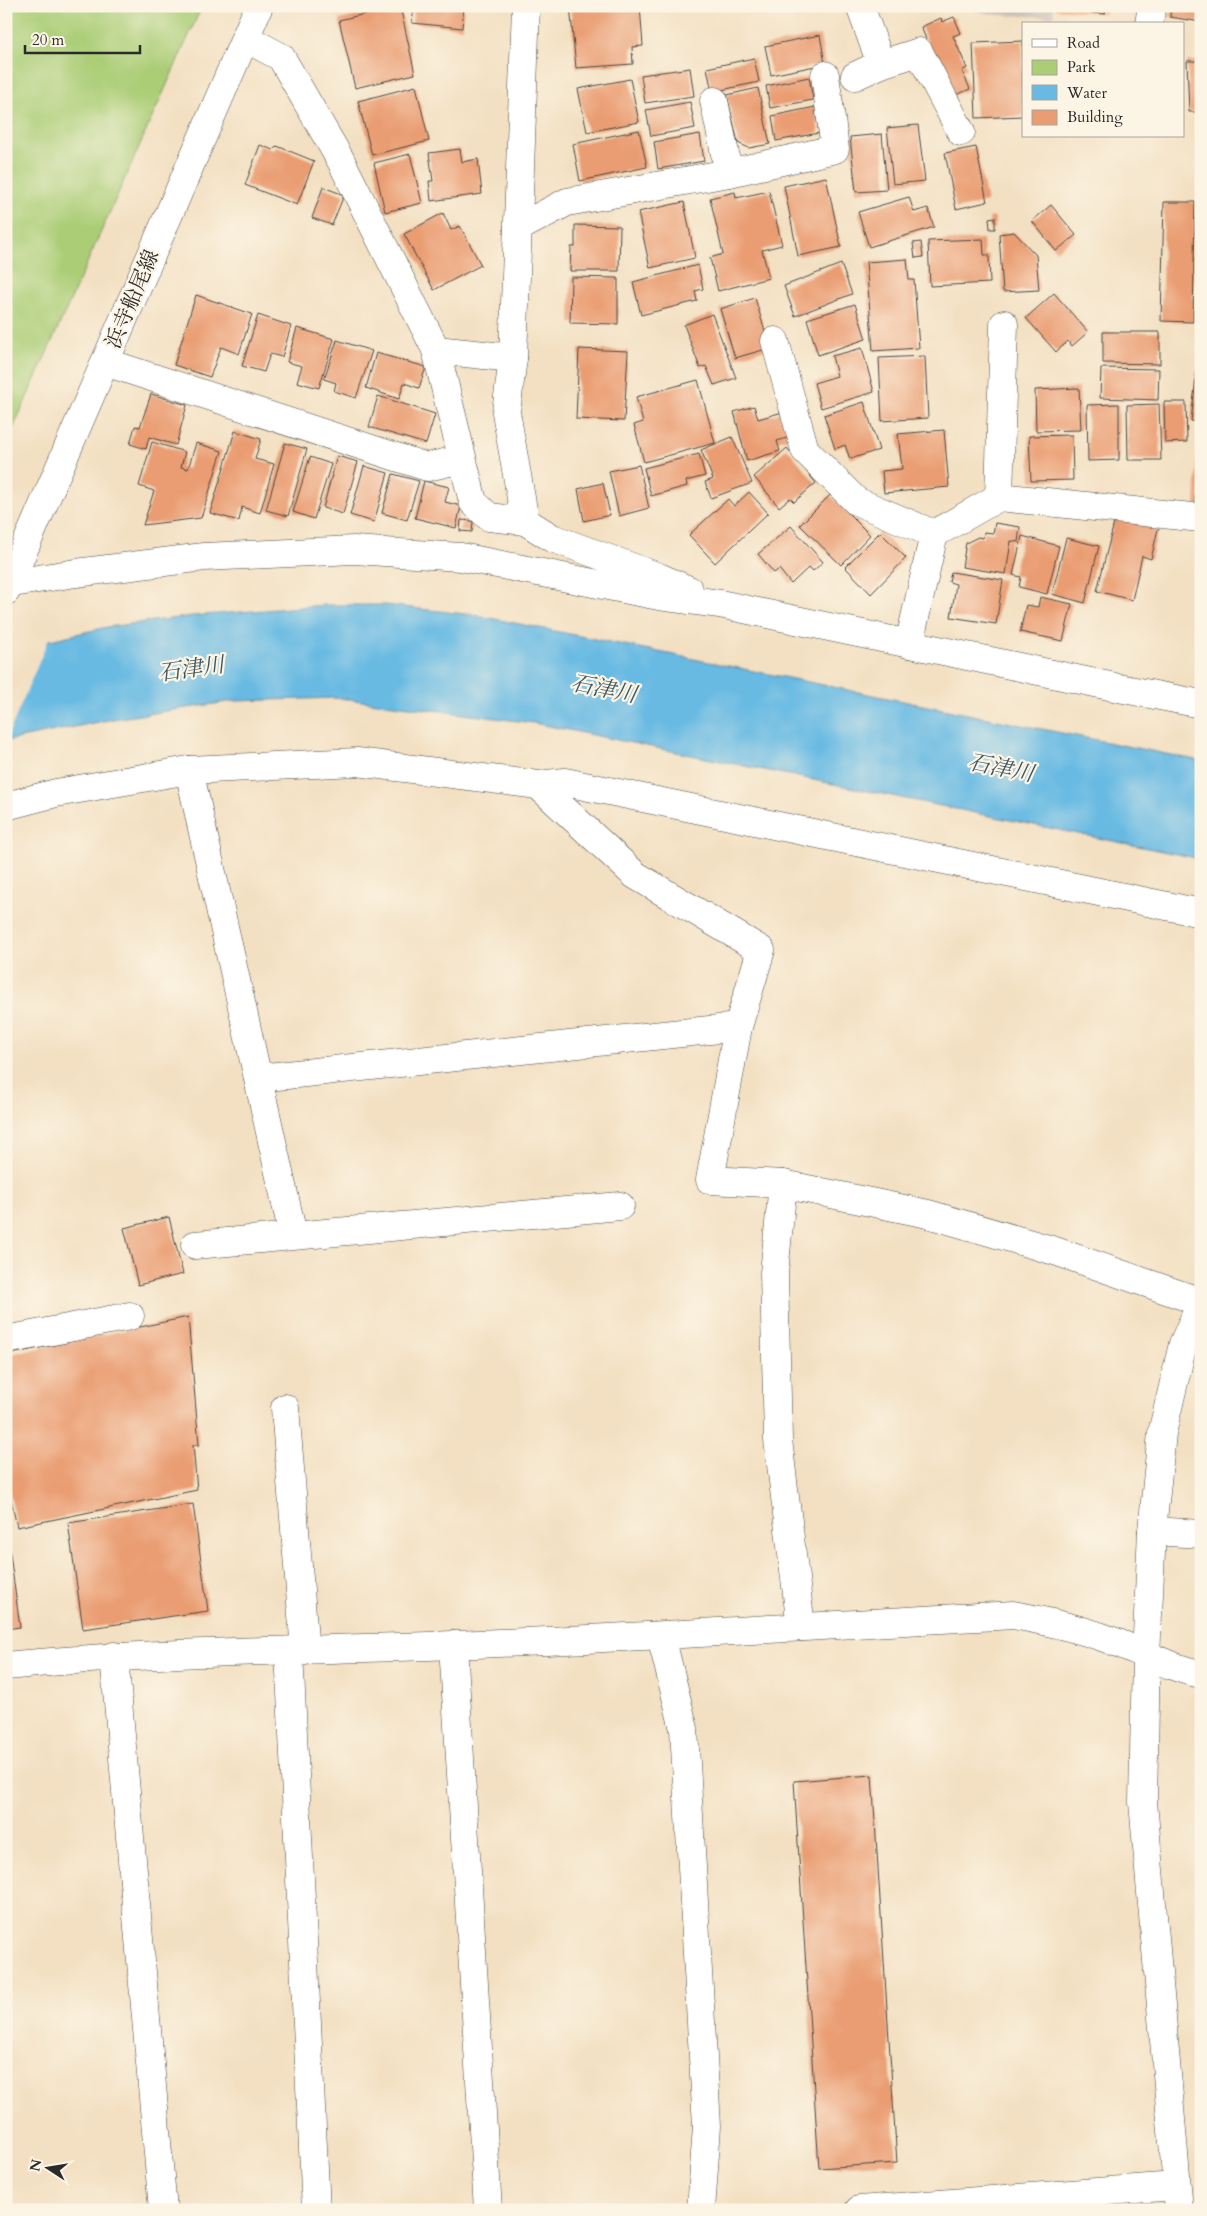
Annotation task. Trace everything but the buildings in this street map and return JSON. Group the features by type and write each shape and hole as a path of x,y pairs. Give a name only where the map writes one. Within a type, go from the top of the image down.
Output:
{"street":[{"name":"浜寺船尾線","path":"8,586 259,6"},
{"path":"525,522 506,412 513,358 526,6"},
{"path":"860,6 881,64"},
{"path":"1149,22 1152,6"},
{"path":"245,38 281,57 340,159 436,350 473,502 489,517 525,522 552,538 660,577 720,604"},
{"path":"855,76 881,64 919,52 961,132"},
{"path":"518,228 566,202 729,173 834,149 825,75"},
{"path":"714,101 729,173"},
{"path":"999,497 1004,324"},
{"path":"775,341 805,450 856,501 934,534"},
{"path":"436,350 513,358"},
{"path":"105,362 427,467 462,459"},
{"path":"909,644 934,534 999,497 1201,518"},
{"path":"8,586 204,557 354,550 461,557 659,596 720,604 1201,704"},
{"path":"6,806 56,793 189,770 357,762 538,785 566,782 1201,913"},
{"path":"189,770 293,1235"},
{"path":"538,785 635,875 760,950 738,1027 710,1180 783,1184 928,1214 1054,1251 1201,1302 1183,1344 1162,1433 1152,1531 1146,1656 1143,1802 1183,2203 860,2210"},
{"path":"258,1078 738,1027"},
{"path":"783,1184 774,1273 778,1440 801,1627"},
{"path":"195,1245 620,1206"},
{"path":"6,1340 130,1316"},
{"path":"285,1408 297,1651 316,2210"},
{"path":"1152,1531 1201,1534"},
{"path":"6,1666 114,1656 297,1651 661,1636 1013,1615 1056,1623 1102,1637 1146,1656 1201,1674"},
{"path":"661,1636 684,1728 706,2126 701,2210"},
{"path":"453,1645 488,2210"},
{"path":"114,1656 163,2210"}],"shaded area":[{"path":"951,6 1053,6 1054,17 997,15"}],"green space":[{"path":"6,6 202,6 6,444"}],"water":[{"name":"石津川","path":"325,605 385,605 475,615 1201,761 1201,859 534,723 339,698 234,701 113,719 6,741 6,650 107,627 192,616"}],"pier":[{"path":"49,638 6,740 6,647"}]}
